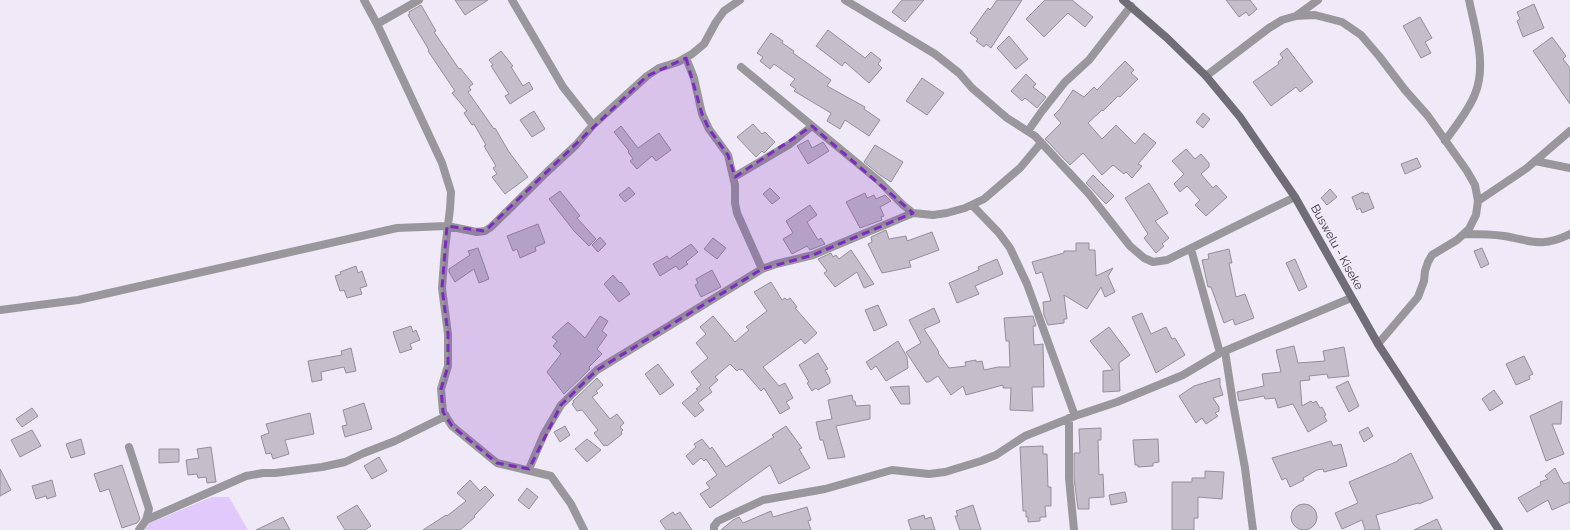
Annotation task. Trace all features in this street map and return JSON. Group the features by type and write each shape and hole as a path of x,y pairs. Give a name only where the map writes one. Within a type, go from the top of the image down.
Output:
{"main road":[{"name":"Buswelu - Kiseke","path":"1124,0 1167,38 1206,76 1240,117 1295,197 1378,344 1499,530"}],"street":[{"path":"364,0 377,24 442,162 450,192 450,210 447,226 442,288 448,334 448,366 441,389 443,412 452,426 497,463 551,476 570,504 584,530"},
{"path":"377,24 419,0"},
{"path":"512,0 563,87 593,125"},
{"path":"0,310 78,300 397,228 447,226 477,232 485,231 491,227 576,145 593,125 646,76 659,68 686,58 704,44 724,11 740,0"},
{"path":"845,0 935,54 959,73 972,88 1007,118 1028,130 1089,194 1130,246 1144,258 1153,262 1167,260 1295,197"},
{"path":"1296,16 1318,0"},
{"path":"1445,141 1475,96 1478,87 1480,62 1469,0"},
{"path":"1028,130 1066,82 1089,60 1131,6"},
{"path":"1206,76 1269,28 1282,20 1296,16 1315,15 1342,22 1361,35 1428,116 1467,171 1475,185 1478,201 1469,229 1457,240 1432,255 1428,262 1424,281 1418,297 1378,344"},
{"path":"686,58 694,78 702,114 709,129 728,156 734,178 737,213 762,269"},
{"path":"741,67 879,181 903,206 914,213"},
{"path":"734,178 790,144 812,126"},
{"path":"1478,201 1534,161 1570,131"},
{"path":"529,470 544,434 561,405 597,370 762,269 813,255 914,213 932,214 947,212 965,208 984,199 1020,168 1041,143"},
{"path":"1534,161 1570,168"},
{"path":"972,205 999,233 1010,248 1027,284 1072,417 1069,478 1074,530"},
{"path":"1464,234 1502,236 1537,243 1557,240 1570,234"},
{"path":"1191,249 1223,352 1246,468 1253,530"},
{"path":"714,530 714,526 718,521 764,500 825,489 892,470 929,474 945,472 981,461 996,455 1025,436 1072,417 1117,402 1183,375 1223,352 1351,298"},
{"path":"146,520 246,476 322,467 345,462 364,452 395,441 446,416"},
{"path":"129,447 148,509 146,520 139,530"}],"highlighted area":[{"path":"686,58 702,114 709,129 728,155 735,177 812,126 913,213 813,255 762,269 597,370 561,405 529,469 497,463 452,426 443,412 441,389 448,366 448,334 442,288 447,226 485,231 647,76"}],"shaded area":[{"path":"212,497 229,497 248,530 145,530 145,525"}],"building":[{"path":"455,0 488,0 465,15"},
{"path":"902,0 924,0 905,22 892,12"},
{"path":"997,0 1022,0 991,48 986,44 984,47 976,41 978,39 970,33 988,8 990,10"},
{"path":"1045,0 1072,0 1093,17 1085,27 1068,13 1044,37 1026,19"},
{"path":"1226,0 1250,0 1257,9 1249,16 1246,12 1239,17"},
{"path":"1534,4 1544,28 1523,37 1517,21 1520,19 1517,12"},
{"path":"421,5 436,31 434,32 459,69 460,68 473,84 469,87 471,90 468,92 494,129 495,128 509,152 528,177 505,194 492,177 497,174 493,168 496,166 484,146 486,145 474,124 472,125 464,113 467,111 452,93 455,91 428,51 429,50 408,15 410,14 409,12"},
{"path":"1420,17 1432,38 1425,42 1431,53 1421,58 1403,26"},
{"path":"828,30 865,58 871,52 881,60 878,64 882,68 869,83 845,62 842,66 816,46"},
{"path":"771,33 794,51 793,53 831,80 827,86 865,107 864,109 880,120 869,136 845,120 840,129 827,121 831,113 794,91 796,89 790,85 795,79 774,64 770,69 760,61 763,57 757,53"},
{"path":"1009,36 1028,59 1016,69 997,48"},
{"path":"1552,37 1566,56 1563,59 1570,68 1570,104 1533,51"},
{"path":"1287,48 1313,82 1300,92 1296,87 1271,106 1253,82 1279,64 1278,62 1283,58 1280,54"},
{"path":"501,51 513,66 511,67 523,86 529,82 533,89 510,104 505,96 509,94 491,66 493,65 489,60"},
{"path":"1125,61 1134,70 1131,73 1138,79 1120,97 1118,96 1088,123 1102,139 1116,125 1135,144 1144,133 1156,143 1138,164 1142,166 1132,178 1126,172 1124,174 1113,165 1102,175 1083,153 1070,165 1045,139 1061,123 1054,115 1073,90 1084,97 1094,87 1097,90"},
{"path":"1026,74 1036,84 1033,87 1046,97 1037,108 1025,98 1022,101 1011,91"},
{"path":"922,78 944,93 927,115 906,101"},
{"path":"534,111 545,129 532,137 520,120"},
{"path":"1203,113 1210,119 1203,128 1196,122"},
{"path":"753,124 762,134 765,132 775,142 764,153 762,151 756,157 737,137"},
{"path":"621,126 638,148 659,133 671,150 656,161 652,156 637,169 630,161 633,159 628,152 629,151 614,132"},
{"path":"808,140 812,148 823,142 829,151 808,164 797,146"},
{"path":"875,145 903,162 891,182 864,162"},
{"path":"1186,149 1195,159 1201,154 1209,163 1209,167 1201,174 1213,188 1216,185 1227,197 1206,216 1195,205 1200,200 1187,186 1180,192 1174,184 1184,174 1172,161"},
{"path":"1417,158 1421,167 1405,174 1401,164"},
{"path":"1093,175 1114,196 1106,204 1086,183"},
{"path":"1149,183 1168,213 1155,221 1169,238 1162,244 1164,246 1156,253 1144,238 1148,234 1125,198"},
{"path":"629,187 635,194 625,202 619,195"},
{"path":"770,188 780,198 772,204 763,194"},
{"path":"1330,189 1337,197 1327,205 1321,198"},
{"path":"560,191 580,216 577,218 596,239 589,246 574,231 549,199"},
{"path":"1363,192 1364,194 1368,193 1374,208 1362,213 1360,208 1357,210 1352,197"},
{"path":"865,193 867,198 874,195 876,199 885,195 891,201 880,207 884,216 881,217 882,220 860,228 846,202"},
{"path":"810,205 817,215 807,222 818,240 821,238 825,244 810,250 807,246 792,254 783,239 793,233 786,221"},
{"path":"538,224 545,243 535,247 536,251 520,258 517,249 513,251 507,236"},
{"path":"886,230 889,239 906,236 907,241 932,232 939,250 909,261 911,267 882,273 868,244 872,242 871,237"},
{"path":"600,237 606,244 598,252 592,245"},
{"path":"713,238 726,248 717,259 704,249"},
{"path":"1076,243 1089,243 1089,250 1095,250 1096,276 1113,268 1108,276 1115,292 1105,297 1101,287 1087,309 1064,295 1067,319 1064,319 1064,323 1048,325 1044,315 1043,302 1051,301 1042,272 1036,274 1032,262 1064,253 1064,251 1076,251"},
{"path":"691,244 698,252 686,262 688,264 679,270 676,266 660,276 653,264 667,256 669,259"},
{"path":"478,248 489,279 479,283 474,269 455,282 449,272 449,269 470,255 468,251"},
{"path":"1482,248 1489,264 1481,268 1474,251"},
{"path":"1229,249 1232,263 1229,263 1236,297 1245,294 1254,318 1235,325 1233,319 1224,323 1211,287 1208,287 1202,260 1209,259 1208,254"},
{"path":"851,250 874,284 864,288 857,272 835,287 824,273 827,271 818,259 831,253 833,257 836,255 839,259"},
{"path":"997,259 1003,274 975,286 979,294 957,303 949,283 979,270 978,267"},
{"path":"1295,259 1307,287 1299,291 1286,263"},
{"path":"356,266 358,273 362,271 367,286 360,288 362,294 347,298 344,290 340,291 335,276 341,274 340,272"},
{"path":"712,270 721,287 701,297 695,285 698,283 696,279"},
{"path":"613,275 620,283 621,282 630,294 619,302 604,284"},
{"path":"771,282 782,300 785,298 787,300 790,298 797,307 795,308 817,333 805,344 801,339 763,367 779,386 785,383 793,398 786,402 790,408 780,414 764,388 761,391 742,369 737,371 730,364 715,377 718,380 709,388 712,392 698,403 704,410 695,417 682,403 698,390 696,389 701,385 691,372 708,358 696,343 706,334 700,327 713,316 735,342 749,330 746,327 767,311 754,292"},
{"path":"878,305 887,325 874,331 865,310"},
{"path":"934,308 940,322 924,329 949,368 966,366 965,362 976,360 976,362 982,361 984,370 998,367 1010,367 1009,341 1006,341 1004,318 1033,316 1036,326 1033,326 1034,345 1043,344 1044,387 1032,387 1033,411 1010,410 1011,388 1003,388 1003,385 966,395 963,386 951,395 938,376 929,382 926,382 906,352 921,343 909,320"},
{"path":"1142,313 1151,334 1166,327 1172,339 1175,338 1185,355 1156,373 1132,317"},
{"path":"600,316 608,321 602,331 607,335 597,349 602,354 589,367 590,369 564,394 547,372 561,354 553,346 557,341 552,337 568,322 585,338"},
{"path":"411,326 413,332 416,330 420,340 410,344 412,349 400,353 393,332"},
{"path":"1109,327 1130,355 1119,363 1120,391 1103,392 1103,371 1113,370 1090,341"},
{"path":"898,341 907,357 908,368 886,381 876,366 871,370 866,362"},
{"path":"1294,346 1298,363 1325,361 1323,351 1344,347 1349,376 1328,378 1327,374 1309,376 1310,380 1300,381 1302,406 1311,401 1313,403 1316,401 1320,408 1322,407 1327,421 1308,432 1293,404 1278,408 1275,398 1265,399 1264,396 1239,401 1237,392 1264,386 1262,374 1281,372 1276,350"},
{"path":"351,348 356,371 346,373 344,367 321,372 322,380 312,382 308,361 342,355 341,351"},
{"path":"818,353 828,369 825,370 830,379 830,383 818,390 816,388 812,391 807,383 809,382 799,365"},
{"path":"1524,356 1533,374 1529,376 1530,379 1516,385 1506,364"},
{"path":"658,364 674,385 660,395 645,374"},
{"path":"597,378 603,385 596,391 598,393 592,397 610,419 617,414 624,423 620,427 623,430 621,432 622,434 607,446 604,446 594,433 598,430 582,410 577,411 572,404 574,402 573,401"},
{"path":"1220,378 1220,385 1223,395 1213,398 1219,407 1219,411 1215,413 1218,416 1206,424 1202,418 1196,423 1179,396 1194,386"},
{"path":"1348,381 1359,406 1349,412 1336,387"},
{"path":"909,386 910,404 901,404 890,387"},
{"path":"1494,390 1503,403 1490,411 1482,399"},
{"path":"852,395 856,406 870,405 870,419 836,426 845,457 828,459 823,440 820,440 816,422 832,419 828,400"},
{"path":"1562,401 1561,424 1552,424 1564,454 1546,461 1530,416"},
{"path":"364,403 372,429 345,437 342,426 347,425 343,410"},
{"path":"32,408 38,416 22,427 16,419"},
{"path":"310,413 314,434 285,440 289,454 273,459 271,453 266,454 261,436 269,433 266,424"},
{"path":"565,426 570,435 560,442 554,432"},
{"path":"786,426 802,448 799,449 810,468 779,484 770,465 710,508 700,494 710,488 706,483 717,475 706,459 704,461 701,458 693,465 686,456 696,447 694,444 702,439 710,449 712,447 726,467 774,437 772,435"},
{"path":"1368,427 1373,436 1364,442 1359,432"},
{"path":"1101,428 1101,440 1098,440 1099,475 1103,474 1104,497 1089,498 1089,509 1078,509 1074,478 1074,453 1080,453 1079,429"},
{"path":"32,430 41,446 20,457 11,440"},
{"path":"81,439 85,454 71,458 66,444"},
{"path":"587,439 601,450 587,462 575,449"},
{"path":"1158,439 1159,462 1153,463 1153,466 1138,467 1138,465 1135,465 1133,440"},
{"path":"1331,441 1333,446 1341,444 1347,466 1324,472 1323,469 1317,470 1303,478 1304,480 1290,487 1286,478 1282,480 1272,458"},
{"path":"1043,446 1043,454 1047,454 1048,487 1051,487 1051,506 1045,506 1046,517 1040,517 1040,521 1028,522 1026,511 1023,511 1020,447"},
{"path":"211,447 216,482 207,483 206,477 198,478 197,474 188,475 186,460 199,458 197,449"},
{"path":"159,449 179,449 179,462 159,463"},
{"path":"1411,453 1433,498 1419,504 1418,503 1376,515 1380,530 1365,530 1362,520 1342,529 1335,513 1358,503 1349,482 1398,461"},
{"path":"379,457 387,471 372,479 364,466"},
{"path":"122,465 140,519 137,523 122,528 109,489 100,492 94,474"},
{"path":"1555,468 1564,484 1570,482 1570,502 1552,510 1548,500 1527,512 1518,498 1541,485 1540,482 1548,479 1545,476"},
{"path":"0,469 11,490 0,496"},
{"path":"1205,471 1224,472 1222,499 1198,497 1198,518 1194,518 1194,530 1172,530 1172,482 1192,482 1192,478 1205,478"},
{"path":"52,480 56,496 47,499 46,496 36,499 32,486"},
{"path":"470,480 480,491 485,486 494,495 474,516 475,517 460,530 423,530 446,515 447,516 466,501 457,493"},
{"path":"527,488 538,497 529,509 518,500"},
{"path":"1125,492 1127,502 1111,505 1109,495"},
{"path":"1304,504 1313,508 1317,517 1313,526 1304,530 1295,526 1291,517 1295,508"},
{"path":"357,505 371,526 365,530 345,530 337,517"},
{"path":"973,505 981,530 960,530 955,516 958,516 956,511"},
{"path":"807,507 811,520 808,521 811,530 721,530 739,517 743,523 771,511 773,517"},
{"path":"673,512 675,515 680,512 692,530 666,530 660,521"},
{"path":"924,515 925,519 931,517 935,530 911,530 908,520"},
{"path":"283,517 290,530 256,530"},
{"path":"1437,519 1442,530 1414,530"}]}
